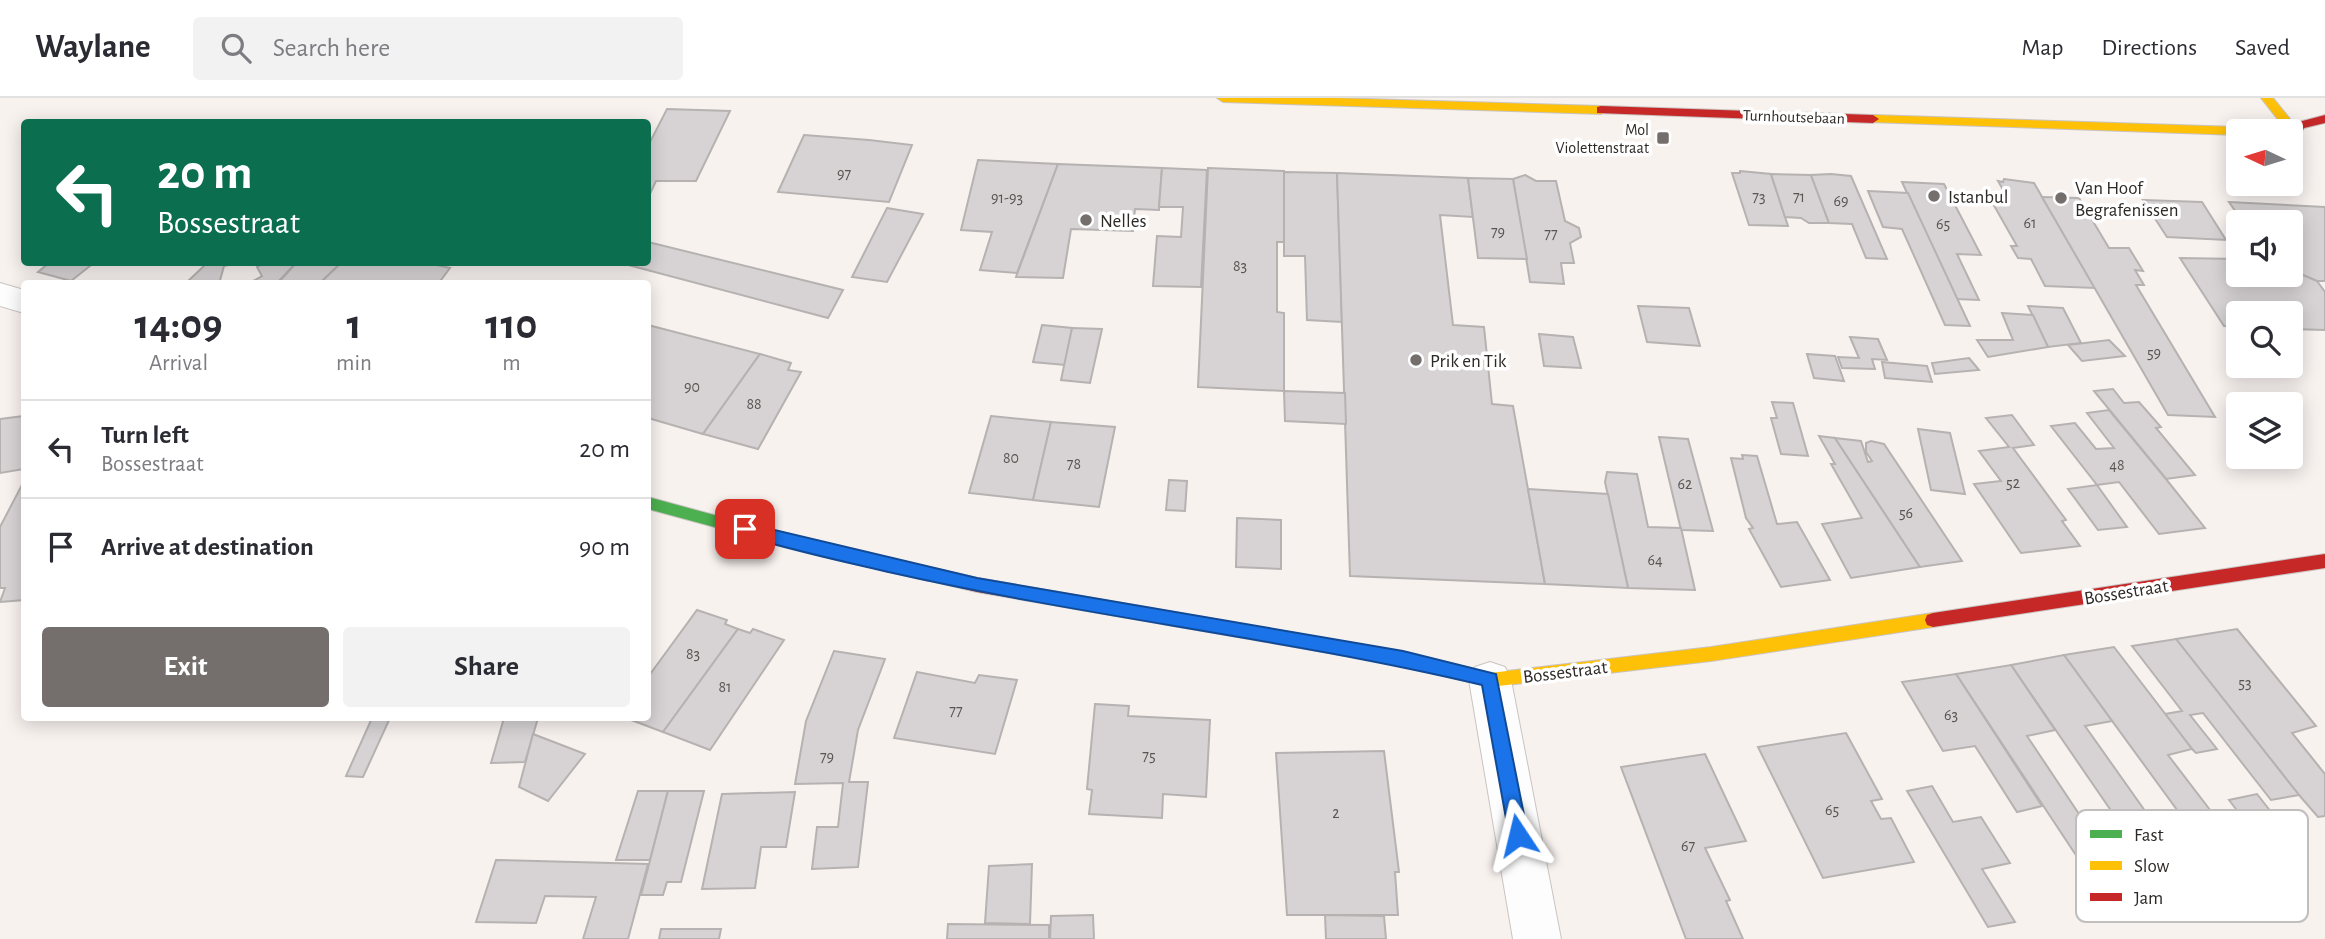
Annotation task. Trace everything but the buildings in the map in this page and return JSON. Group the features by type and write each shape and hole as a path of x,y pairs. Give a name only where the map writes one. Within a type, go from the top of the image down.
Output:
{"street":[{"name":"Turnhoutsebaan","path":"1223,98 2226,131"},
{"path":"2267,98 2283,119"},
{"path":"2303,125 2325,119"},
{"path":"2303,136 2317,141"},
{"path":"0,294 21,301"},
{"name":"Bossestraat","path":"651,504 817,549 977,585 1403,659 1490,680 1711,654 2325,561"},
{"path":"1490,680 1537,939"}],"traffic: fast":[{"path":"651,504 817,549 929,574"}],"traffic: slow":[{"path":"1223,98 1601,110"},
{"path":"2267,98 2284,119"},
{"path":"1873,119 2226,131"},
{"path":"1347,649 1490,680 1711,654 1933,620"}],"traffic: jam":[{"path":"1601,110 1873,119"},
{"path":"2303,125 2325,119"},
{"path":"1933,620 2325,561"},
{"path":"929,574 977,585 1347,649"}],"place":[{"name":"Mol Violettenstraat","path":"1663,138"},
{"name":"Istanbul","path":"1934,196"},
{"name":"Van Hoof Begrafenissen","path":"2061,198"},
{"name":"Nelles","path":"1086,220"},
{"name":"Prik en Tik","path":"1416,360"}],"route":[{"path":"745,529 817,549 977,585 1118,607 1403,659 1490,680 1518,835"}]}
